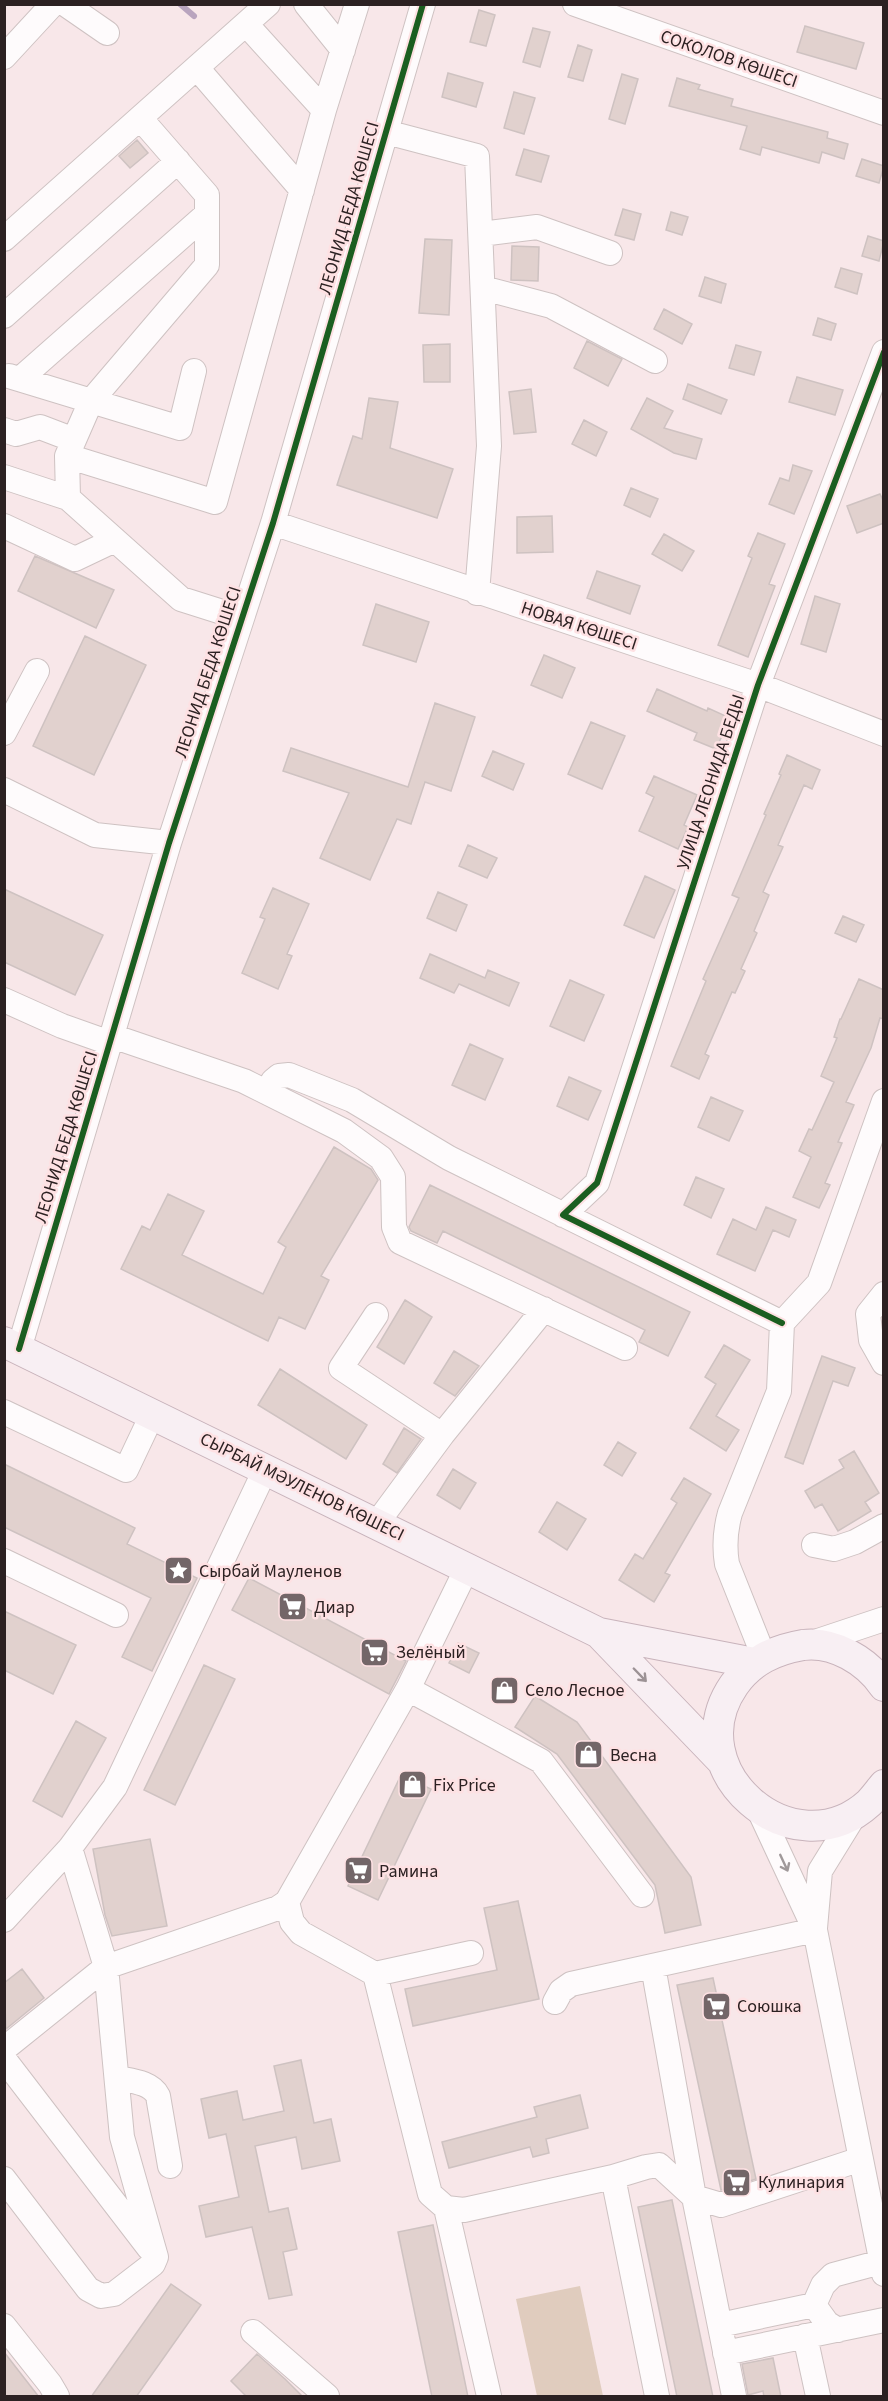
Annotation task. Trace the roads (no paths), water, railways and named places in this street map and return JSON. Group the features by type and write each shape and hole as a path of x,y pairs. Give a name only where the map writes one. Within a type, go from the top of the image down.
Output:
{"main road":[{"name":"СЫРБАЙ МӘУЛЕНОВ КӨШЕСІ","path":"9,1346 153,1413 599,1633"},
{"path":"599,1633 759,1660"},
{"path":"599,1633 723,1762"},
{"path":"873,1799 834,1822 808,1825 783,1821 759,1810 737,1789 723,1762 719,1744 719,1726 730,1691 741,1676 759,1660 784,1648 807,1645 833,1648 856,1658 876,1675 884,1686"}],"street":[{"path":"4,57 53,4"},
{"path":"65,4 107,33"},
{"path":"4,239 268,4"},
{"path":"306,4 343,50"},
{"path":"4,430 16,434 40,426 71,448 215,502 324,110 357,4"},
{"name":"ЛЕОНИД БЕДА КӨШЕСІ","path":"9,1346 111,1039 169,843 273,523 423,4"},
{"name":"СОКОЛОВ КӨШЕСІ","path":"575,4 884,113"},
{"path":"246,24 324,110"},
{"path":"197,68 302,190"},
{"path":"68,498 71,448 91,400 207,265 207,195 140,118"},
{"path":"386,132 477,156 489,446 477,593"},
{"path":"4,316 178,161"},
{"path":"12,377 207,214"},
{"path":"480,234 537,227 610,253"},
{"path":"483,288 551,306 655,361"},
{"name":"УЛИЦА ЛЕОНИДА БЕДЫ","path":"563,1215 597,1183 758,685 884,352"},
{"path":"12,377 180,428 194,371"},
{"path":"4,477 68,498 181,599 241,618"},
{"name":"НОВАЯ КӨШЕСІ","path":"273,523 758,685 884,734"},
{"path":"4,526 75,559 115,540"},
{"path":"4,733 37,670"},
{"path":"4,790 95,835 169,843"},
{"path":"4,1000 62,1026 244,1081 344,1131 381,1158 393,1177 394,1227 400,1242 625,1348"},
{"path":"272,1094 273,1081 279,1076 290,1075 352,1100 449,1158 782,1323"},
{"path":"759,1660 728,1564 725,1549 726,1528 779,1390 782,1323 819,1282 884,1101"},
{"path":"883,1292 868,1314 871,1340 884,1363"},
{"path":"377,1523 442,1435 544,1309"},
{"path":"376,1315 341,1368 442,1435"},
{"path":"4,1412 126,1470 153,1413"},
{"path":"4,1920 70,1848 115,1787 266,1468"},
{"path":"814,1545 834,1549 855,1542 884,1526"},
{"path":"4,1561 116,1615"},
{"path":"4,2049 106,1967 270,1912 287,1902 408,1689 467,1568"},
{"path":"807,1645 884,1619"},
{"path":"408,1689 541,1761 642,1895"},
{"path":"815,1930 820,1871 873,1799"},
{"path":"759,1810 815,1930 882,2268 833,2275 823,2285 814,2305"},
{"path":"4,2179 88,2289 101,2296 114,2294 153,2264 156,2257 122,2137 106,1967 70,1848"},
{"path":"287,1902 292,1922 301,1933 375,1974 471,1953"},
{"path":"555,2002 561,1991 571,1984 815,1930"},
{"path":"653,1966 694,2197 735,2397"},
{"path":"375,1974 430,2194 446,2208 464,2210 659,2165 694,2197 721,2205 861,2159"},
{"path":"4,2059 156,2257"},
{"path":"117,2078 150,2086 155,2090 170,2166"},
{"path":"613,2177 657,2397"},
{"path":"446,2208 489,2397"},
{"path":"720,2325 814,2305"},
{"path":"814,2305 827,2323 838,2330"},
{"path":"725,2353 884,2320"},
{"path":"4,2326 50,2384 57,2397"},
{"path":"253,2332 327,2397"},
{"path":"805,2336 818,2397"}],"waterway":[{"path":"180,4 194,16"}],"place":[{"name":"Сырбай Мауленов","path":"178,1571"},
{"name":"Диар","path":"293,1607"},
{"name":"Зелёный","path":"375,1652"},
{"name":"Село Лесное","path":"504,1690"},
{"name":"Весна","path":"589,1755"},
{"name":"Fix Price","path":"412,1785"},
{"name":"Рамина","path":"358,1871"},
{"name":"Союшка","path":"716,2006"},
{"name":"Кулинария","path":"737,2182"}]}
